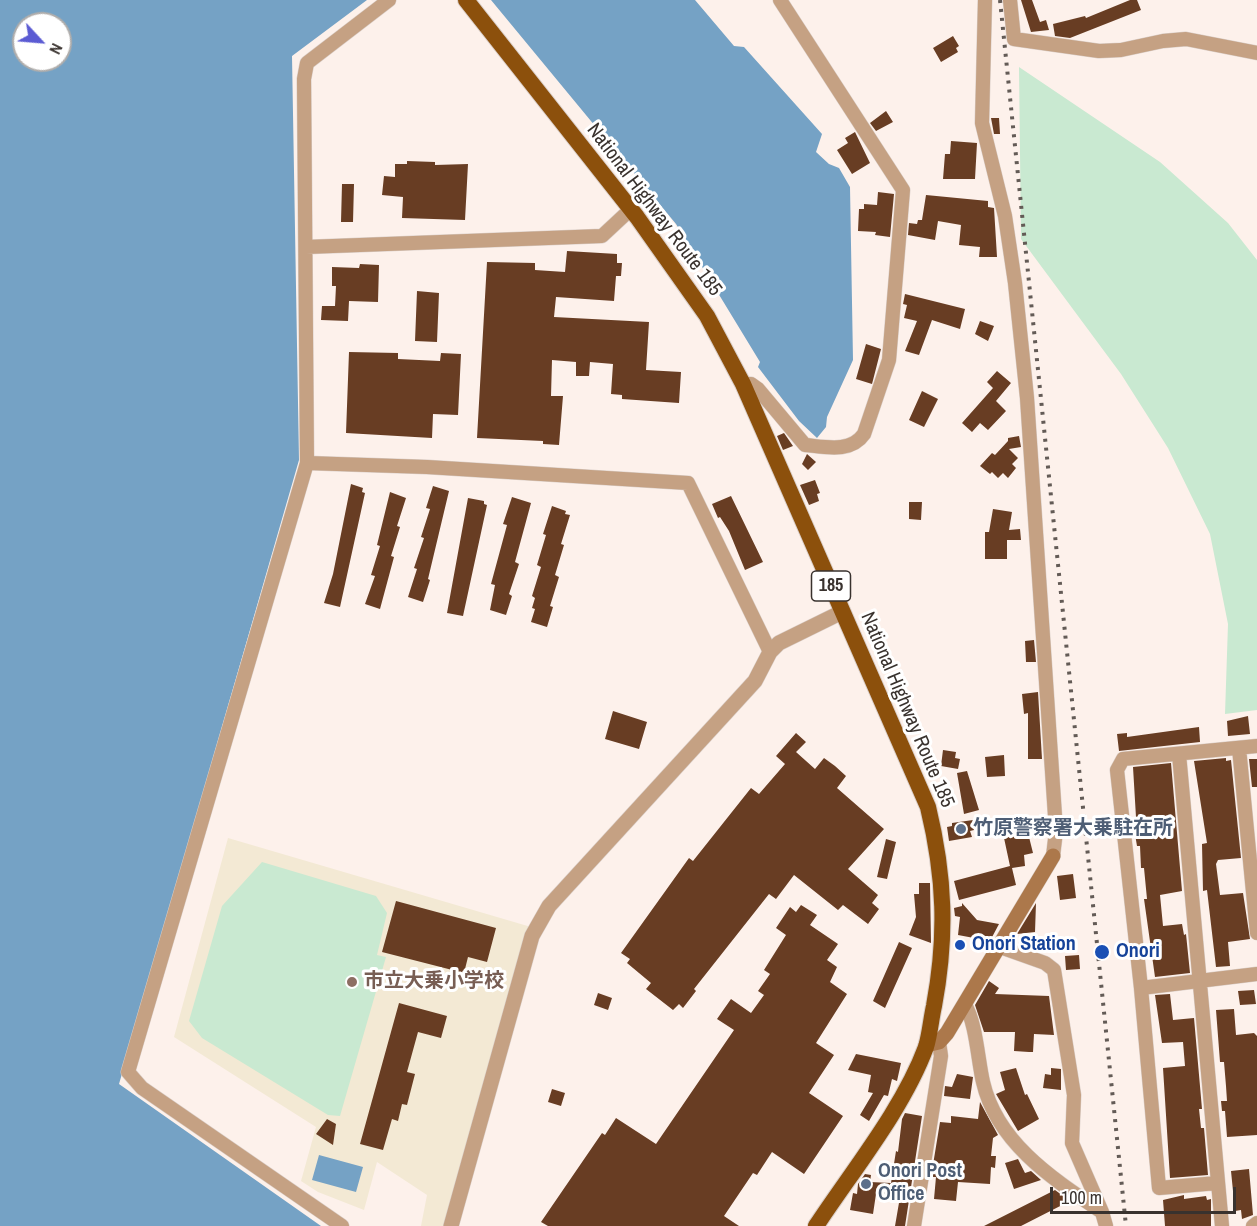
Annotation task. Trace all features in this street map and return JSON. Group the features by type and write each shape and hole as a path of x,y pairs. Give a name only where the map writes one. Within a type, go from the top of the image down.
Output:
{"highway":[{"name":"National Highway Route 185","path":"466,0 631,209 707,316 743,384 842,612 910,760 928,807 938,848 944,891 943,932 932,1043 899,1100 816,1226"}],"main road":[{"path":"932,1043 965,1005 1053,856"}],"street":[{"path":"342,1226 142,1088 128,1072 308,463 304,79 307,63 389,0"},
{"path":"743,384 751,384 758,389 805,445 837,448 859,442 864,434 890,360 894,319 903,190 780,0"},
{"path":"985,0 982,123 1005,216 1027,398 1056,831 1053,856"},
{"path":"1010,0 1014,39 1099,51 1121,50 1163,41 1186,39 1257,53"},
{"path":"306,247 602,236 631,209"},
{"path":"308,463 427,467 688,483 770,652"},
{"path":"451,1226 532,936 541,919 557,898 755,681 770,652 779,643 842,612"},
{"path":"1217,1183 1159,1188 1141,988 1117,770 1123,759 1257,746"},
{"path":"1239,748 1257,933"},
{"path":"1179,754 1222,1226"},
{"path":"1000,947 1045,963 1054,970 1074,1095 1072,1143 1106,1226"},
{"path":"1141,988 1257,974"},
{"path":"965,1005 987,1100 1015,1146 1059,1184 1102,1212"},
{"path":"914,1226 941,1056 932,1043"},
{"path":"1253,1226 1257,1223"}],"shaded area":[{"name":"市立大乗小学校","path":"228,838 531,927 445,1226 421,1226 427,1195 377,1162 364,1210 318,1192 301,1181 316,1127 174,1037"}],"green space":[{"path":"1019,67 1160,162 1228,223 1257,260 1257,710 1225,714 1228,624 1210,534 1168,448 1121,374 1021,239"},
{"path":"262,862 376,896 387,913 377,955 386,957 340,1116 328,1115 202,1038 189,1021 222,906"}],"water":[{"path":"0,0 367,0 292,56 299,460 119,1084 321,1226 0,1226"},
{"path":"491,0 695,0 734,46 744,47 822,134 816,152 829,164 839,168 850,187 853,360 827,417 826,427 817,438 799,421 758,367 760,362 676,224"},
{"path":"319,1155 363,1167 356,1192 312,1180"}],"building":[{"path":"1021,0 1032,0 1040,22 1046,20 1049,30 1031,32"},
{"path":"1130,0 1137,0 1141,10 1070,38 1055,36 1053,24 1085,16 1086,18"},
{"path":"953,36 959,46 956,48 958,52 941,62 933,48"},
{"path":"886,111 893,122 876,131 870,123"},
{"path":"991,118 999,118 1000,134 994,134"},
{"path":"855,132 870,163 852,174 837,150 848,143 845,138"},
{"path":"951,141 977,143 975,179 943,179 945,154 950,154"},
{"path":"407,161 435,162 435,165 468,164 465,220 402,218 403,197 382,195 384,176 395,177 395,164 407,164"},
{"path":"342,184 354,184 353,222 341,222"},
{"path":"878,192 894,194 890,237 875,235 876,232 858,231 859,209 864,209 864,204 877,205"},
{"path":"926,195 988,201 988,207 994,208 997,257 979,257 980,247 959,245 961,225 938,221 935,240 908,235 909,223 917,224 918,220 922,220"},
{"path":"567,251 617,254 617,263 622,263 621,276 616,276 614,301 556,297 554,317 649,322 646,370 681,372 679,403 622,399 622,395 611,394 613,364 590,362 589,376 576,376 576,362 552,360 551,396 563,396 559,445 543,444 543,441 477,438 487,262 535,263 535,270 565,272"},
{"path":"360,264 379,265 378,302 349,301 348,321 321,320 322,306 335,306 336,286 332,286 332,267 359,268"},
{"path":"417,291 439,293 437,342 415,341"},
{"path":"905,294 965,309 960,329 932,320 919,355 905,351 917,321 904,318 907,305 903,304"},
{"path":"980,321 994,326 988,341 975,334"},
{"path":"866,344 881,349 872,384 856,379"},
{"path":"349,352 398,353 398,359 440,361 441,353 461,354 458,415 433,414 432,438 346,433"},
{"path":"997,371 1011,383 996,401 1006,411 988,430 980,423 972,432 962,423 993,388 987,382"},
{"path":"922,391 938,399 924,427 909,420"},
{"path":"784,433 793,446 783,450 777,436"},
{"path":"1019,436 1021,447 1009,449 1018,458 1012,464 1016,468 1008,478 1003,473 998,478 980,466 992,453 995,455 1008,441 1008,438"},
{"path":"807,454 816,462 808,470 802,464"},
{"path":"815,480 820,493 817,494 819,501 809,505 800,485"},
{"path":"351,484 363,488 362,492 365,493 340,607 324,603 333,574"},
{"path":"433,486 449,491 423,602 408,597 424,538 421,537 430,509 426,508"},
{"path":"390,492 406,498 397,526 400,527 391,556 394,557 380,609 365,604 375,576 371,575 380,546 377,545"},
{"path":"731,496 763,562 745,570 729,531 720,517 718,518 712,504"},
{"path":"512,497 531,503 515,562 519,564 509,594 512,596 506,615 490,610 495,585 491,584 507,525 503,524"},
{"path":"468,498 484,501 487,505 463,616 447,613"},
{"path":"909,502 922,502 921,520 909,519"},
{"path":"552,506 570,515 561,544 564,545 555,575 559,577 550,606 553,607 547,627 531,622 535,609 532,608 535,598 532,596 541,567 537,565 546,535 543,534"},
{"path":"993,509 1012,512 1009,530 1020,529 1021,540 1007,540 1007,559 985,559 985,532 989,532"},
{"path":"1034,640 1036,662 1026,662 1025,641"},
{"path":"1038,692 1042,759 1028,759 1028,713 1024,714 1022,694"},
{"path":"613,711 647,722 639,749 605,739"},
{"path":"1248,716 1250,734 1228,736 1227,721"},
{"path":"1199,727 1200,742 1119,751 1117,734 1127,733 1127,737"},
{"path":"796,733 806,742 796,752 815,769 824,758 835,766 846,776 837,788 884,829 848,869 878,895 872,903 879,909 868,924 843,905 838,910 794,875 776,899 769,894 694,989 696,991 683,1008 679,1004 673,1010 646,989 651,983 627,963 630,959 621,953 689,858 693,861 751,788 759,794 785,764 776,756"},
{"path":"943,750 956,752 955,758 960,759 958,769 941,766"},
{"path":"1004,755 1005,776 987,777 985,757"},
{"path":"1226,758 1226,761 1231,760 1241,858 1218,860 1216,864 1220,895 1243,893 1250,939 1228,942 1230,966 1216,967 1207,890 1203,891 1202,844 1207,843 1194,761"},
{"path":"1249,759 1257,759 1257,787 1252,787"},
{"path":"1171,763 1182,891 1160,895 1163,926 1182,924 1184,935 1186,934 1190,973 1155,977 1144,899 1147,899 1144,868 1141,868 1140,846 1137,846 1135,834 1137,834 1133,767"},
{"path":"967,771 979,810 964,814 957,773"},
{"name":"竹原警察署大乗駐在所","path":"973,820 974,830 970,831 972,837 949,841 947,827 952,826 952,823"},
{"path":"1028,833 1033,853 1024,855 1025,866 1012,868 1016,885 959,900 954,881 1010,866 1004,838"},
{"path":"886,839 896,842 887,879 877,877"},
{"path":"1073,874 1076,898 1060,900 1057,876"},
{"path":"919,883 930,883 931,943 909,935 916,917 914,894 919,894"},
{"path":"396,901 496,928 487,962 468,957 464,973 382,952"},
{"path":"962,903 977,920 999,924 990,941 958,935 960,917 955,916 954,908 962,906"},
{"path":"1036,903 1035,932 1017,934"},
{"path":"801,905 817,915 810,925 838,944 827,960 837,967 830,982 847,994 816,1043 834,1055 809,1093 843,1116 804,1174 772,1152 757,1175 753,1173 724,1216 739,1226 548,1226 541,1222 602,1133 605,1135 616,1118 656,1144 734,1030 717,1019 731,999 751,1013 764,995 758,991 770,974 764,970 786,935 776,928 790,907 796,912"},
{"path":"899,942 912,948 885,1008 873,1001"},
{"name":"Onori","path":"1079,955 1080,969 1066,970 1065,956"},
{"path":"989,981 999,988 995,994 1049,996 1054,1035 1034,1034 1033,1052 1029,1052 1014,1051 1015,1032 984,1032 975,1005"},
{"path":"1254,990 1256,1004 1240,1005 1238,991"},
{"path":"598,993 612,998 608,1010 594,1005"},
{"path":"1170,994 1173,1020 1194,1018 1202,1109 1199,1109 1201,1128 1204,1128 1208,1175 1170,1178 1163,1068 1185,1066 1183,1042 1162,1043 1155,995"},
{"path":"399,1003 447,1016 441,1038 418,1032 407,1072 415,1074 407,1105 402,1104 398,1121 392,1119 383,1150 360,1144"},
{"path":"1234,1009 1236,1035 1254,1033 1257,1036 1257,1135 1227,1137 1225,1111 1222,1111 1221,1101 1227,1101 1224,1062 1220,1062 1216,1010"},
{"path":"856,1054 901,1063 897,1081 892,1079 888,1096 884,1095 869,1121 860,1115 873,1093 868,1092 871,1075 848,1070"},
{"path":"1016,1068 1025,1095 1027,1094 1039,1119 1018,1131 996,1094 1005,1090 1000,1072"},
{"path":"1051,1068 1061,1069 1061,1090 1043,1088 1045,1074 1051,1075"},
{"path":"957,1074 973,1077 970,1099 944,1096 945,1086 952,1087"},
{"path":"552,1089 565,1093 561,1106 548,1102"},
{"path":"980,1102 998,1135 993,1138 991,1156 996,1156 995,1168 991,1167 990,1184 958,1182 956,1201 934,1199 936,1177 931,1177 940,1122 951,1123 951,1116 978,1119"},
{"path":"905,1113 922,1116 905,1226 895,1226 900,1197 876,1194 873,1214 850,1210 853,1193 857,1194 858,1184 865,1174 871,1175 870,1182 891,1183"},
{"path":"327,1119 336,1124 333,1145 316,1134"},
{"path":"1018,1159 1025,1173 1031,1171 1041,1180 1014,1189 1005,1163"},
{"path":"1249,1169 1253,1215 1242,1219 1241,1210 1235,1211 1231,1171"},
{"path":"1055,1190 1070,1201 1021,1226 984,1226"},
{"path":"1184,1195 1184,1199 1206,1196 1207,1200 1211,1199 1211,1226 1165,1226 1163,1200"}],"railway":[{"path":"1000,0 1126,1226"}],"place":[{"name":"竹原警察署大乗駐在所","path":"961,829"},
{"name":"Onori Station","path":"960,945"},
{"name":"Onori","path":"1102,952"},
{"name":"市立大乗小学校","path":"352,982"},
{"name":"Onori Post Office","path":"866,1184"}]}
